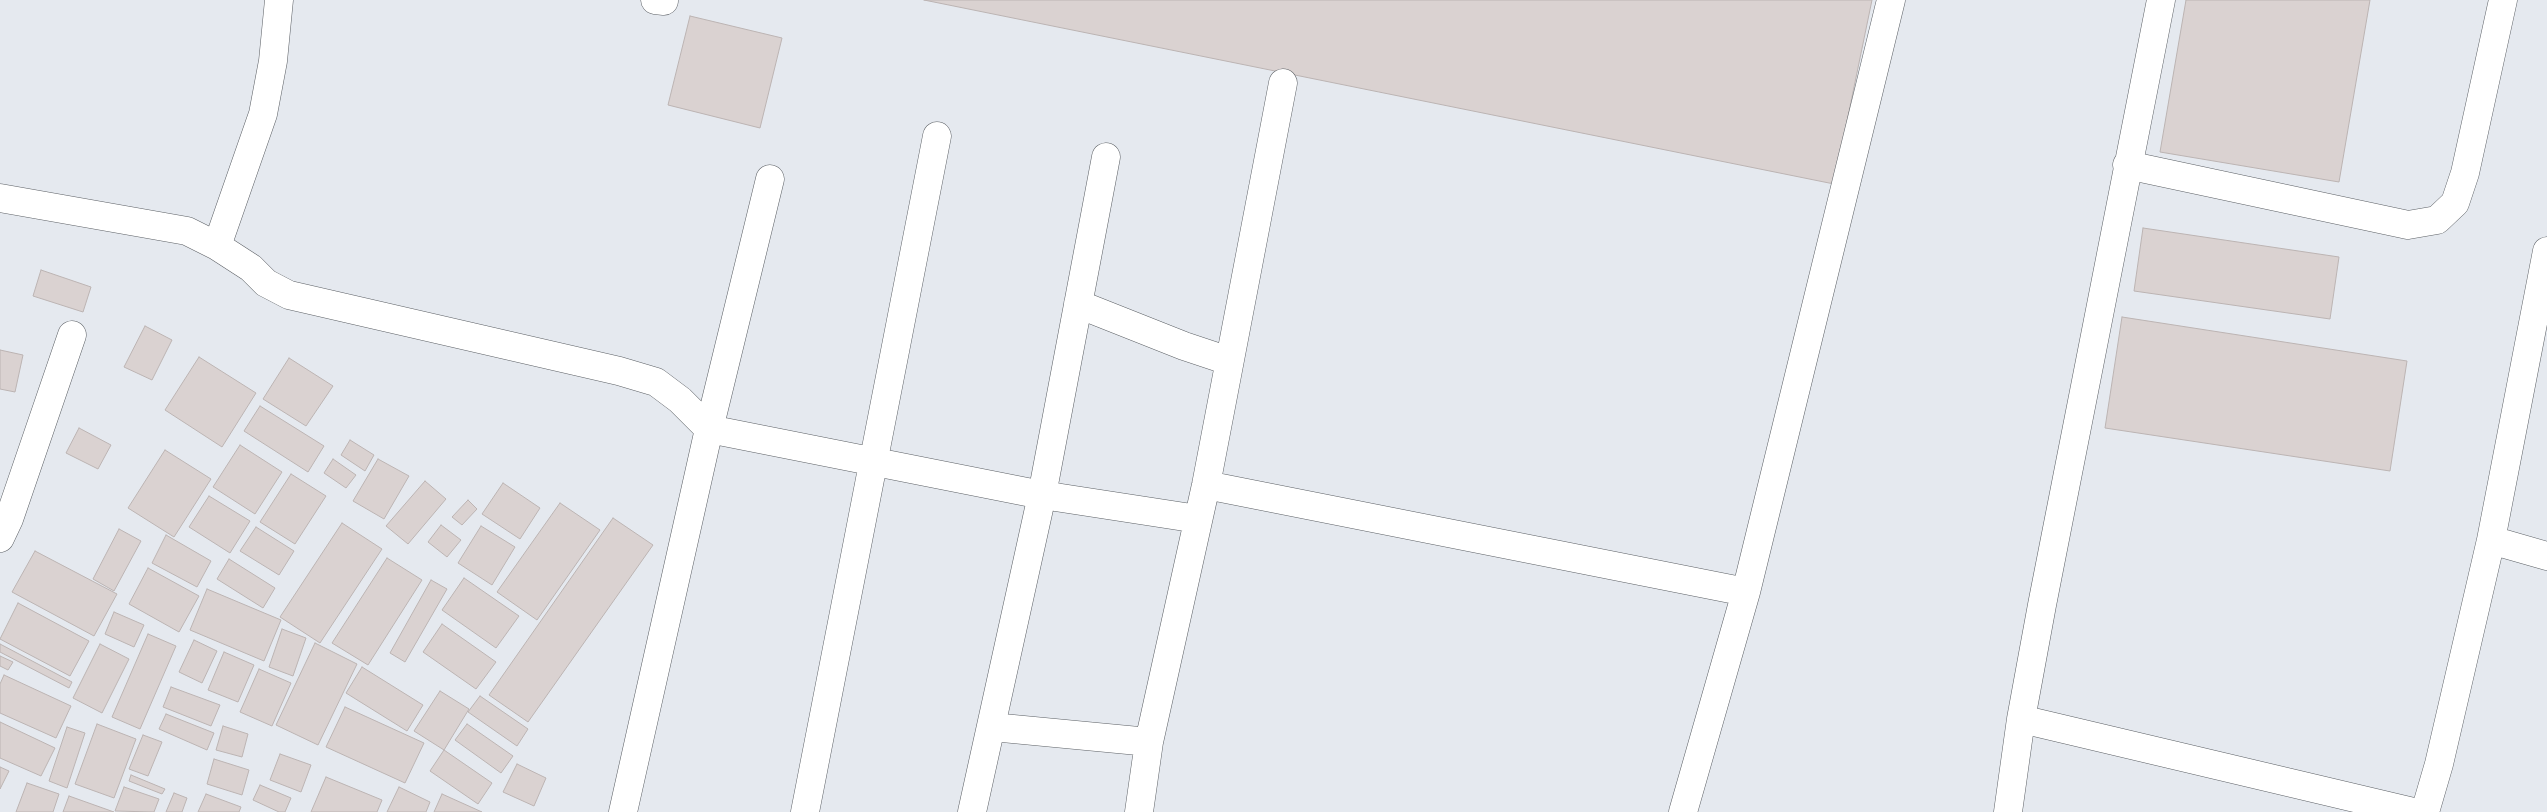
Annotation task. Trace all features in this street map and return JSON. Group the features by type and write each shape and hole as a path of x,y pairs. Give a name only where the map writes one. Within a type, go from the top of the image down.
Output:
{"street":[{"path":"217,246 263,114 273,61 279,0"},
{"path":"1683,812 1746,592 1891,0"},
{"path":"2008,812 2021,719 2127,165 2161,0"},
{"path":"2127,165 2408,225 2437,220 2455,203 2465,173 2503,0"},
{"path":"1139,812 1149,742 1206,485 1283,83"},
{"path":"805,812 875,462 937,136"},
{"path":"972,812 1042,495 1106,157"},
{"path":"624,812 709,429 770,179"},
{"path":"0,198 168,226 186,231 217,246 251,268 266,283 289,295 619,370 656,382 680,400 709,429 1042,495 1198,519"},
{"path":"2425,812 2441,755 2491,540 2547,251"},
{"path":"1078,304 1184,346 1229,361"},
{"path":"0,538 10,519 72,335"},
{"path":"1206,485 1746,592"},
{"path":"2491,540 2547,556"},
{"path":"2021,719 2414,812"},
{"path":"992,727 1149,742"}],"building":[{"path":"924,0 1872,0 1834,184"},
{"path":"2186,0 2370,0 2339,182 2160,152"},
{"path":"690,16 782,38 760,128 668,105"},
{"path":"2143,228 2339,257 2330,319 2134,291"},
{"path":"41,270 91,287 83,312 33,296"},
{"path":"2122,317 2407,361 2390,471 2105,428"},
{"path":"145,326 172,340 152,380 124,367"},
{"path":"0,350 23,355 15,392 0,389"},
{"path":"199,357 256,393 222,447 165,410"},
{"path":"289,358 333,386 306,426 263,399"},
{"path":"260,406 324,446 308,472 244,431"},
{"path":"79,428 111,445 98,469 66,453"},
{"path":"350,440 374,455 365,471 341,455"},
{"path":"240,445 282,472 255,514 213,487"},
{"path":"165,450 211,479 174,537 128,508"},
{"path":"333,459 356,475 346,488 324,473"},
{"path":"378,459 409,476 384,519 353,501"},
{"path":"291,474 326,496 295,544 260,522"},
{"path":"425,481 446,499 408,544 386,526"},
{"path":"503,483 540,508 520,539 482,514"},
{"path":"209,496 250,521 230,553 189,527"},
{"path":"468,500 477,509 462,525 452,517"},
{"path":"560,503 600,530 537,620 497,592"},
{"path":"613,518 653,545 528,722 489,695"},
{"path":"342,523 382,549 320,643 280,617"},
{"path":"441,525 461,540 447,557 428,542"},
{"path":"481,526 515,547 492,585 458,563"},
{"path":"256,527 294,551 279,575 240,551"},
{"path":"119,529 141,541 114,591 93,579"},
{"path":"166,535 211,561 197,587 152,563"},
{"path":"35,551 117,594 94,636 12,592"},
{"path":"387,558 422,580 368,665 332,643"},
{"path":"229,559 275,588 263,608 217,579"},
{"path":"148,568 199,596 179,632 129,604"},
{"path":"464,578 519,616 496,648 442,610"},
{"path":"431,580 447,589 405,662 390,653"},
{"path":"207,589 281,620 264,661 190,630"},
{"path":"18,603 89,641 70,676 0,639"},
{"path":"114,612 144,625 134,647 105,634"},
{"path":"442,624 496,662 476,689 423,652"},
{"path":"282,629 306,638 293,676 269,667"},
{"path":"148,634 176,646 140,729 112,717"},
{"path":"194,640 217,651 202,683 179,672"},
{"path":"315,643 357,664 318,745 276,725"},
{"path":"0,644 72,682 69,688 0,652"},
{"path":"100,644 129,659 102,713 73,698"},
{"path":"224,652 254,665 238,702 208,690"},
{"path":"0,656 13,662 8,670 0,666"},
{"path":"362,667 423,705 407,731 346,693"},
{"path":"259,669 291,683 272,726 240,712"},
{"path":"4,675 71,706 56,738 0,713 0,684"},
{"path":"171,687 220,705 211,726 163,707"},
{"path":"440,691 469,709 444,750 414,731"},
{"path":"480,696 528,729 517,746 468,712"},
{"path":"345,707 424,743 405,783 326,747"},
{"path":"166,714 214,733 207,750 159,729"},
{"path":"0,722 55,748 41,776 0,758"},
{"path":"97,724 136,739 114,798 75,784"},
{"path":"467,724 513,756 501,773 455,740"},
{"path":"223,726 248,734 242,757 216,750"},
{"path":"67,727 85,733 67,788 49,781"},
{"path":"143,735 162,742 148,776 129,769"},
{"path":"444,750 492,783 478,804 430,771"},
{"path":"280,754 311,765 301,792 270,780"},
{"path":"214,759 249,770 242,795 207,784"},
{"path":"517,764 546,778 534,806 503,792"},
{"path":"0,767 9,771 0,789"},
{"path":"131,775 165,789 162,794 129,781"},
{"path":"326,777 382,800 377,812 311,812"},
{"path":"27,783 59,794 53,812 16,812"},
{"path":"260,785 291,798 285,812 279,812 253,800"},
{"path":"124,787 159,799 154,812 115,811"},
{"path":"399,787 430,802 426,812 387,812"},
{"path":"174,793 187,798 182,812 166,812"},
{"path":"206,794 241,807 239,812 198,812"},
{"path":"442,794 482,812 434,812"},
{"path":"69,796 114,812 63,812"}]}
